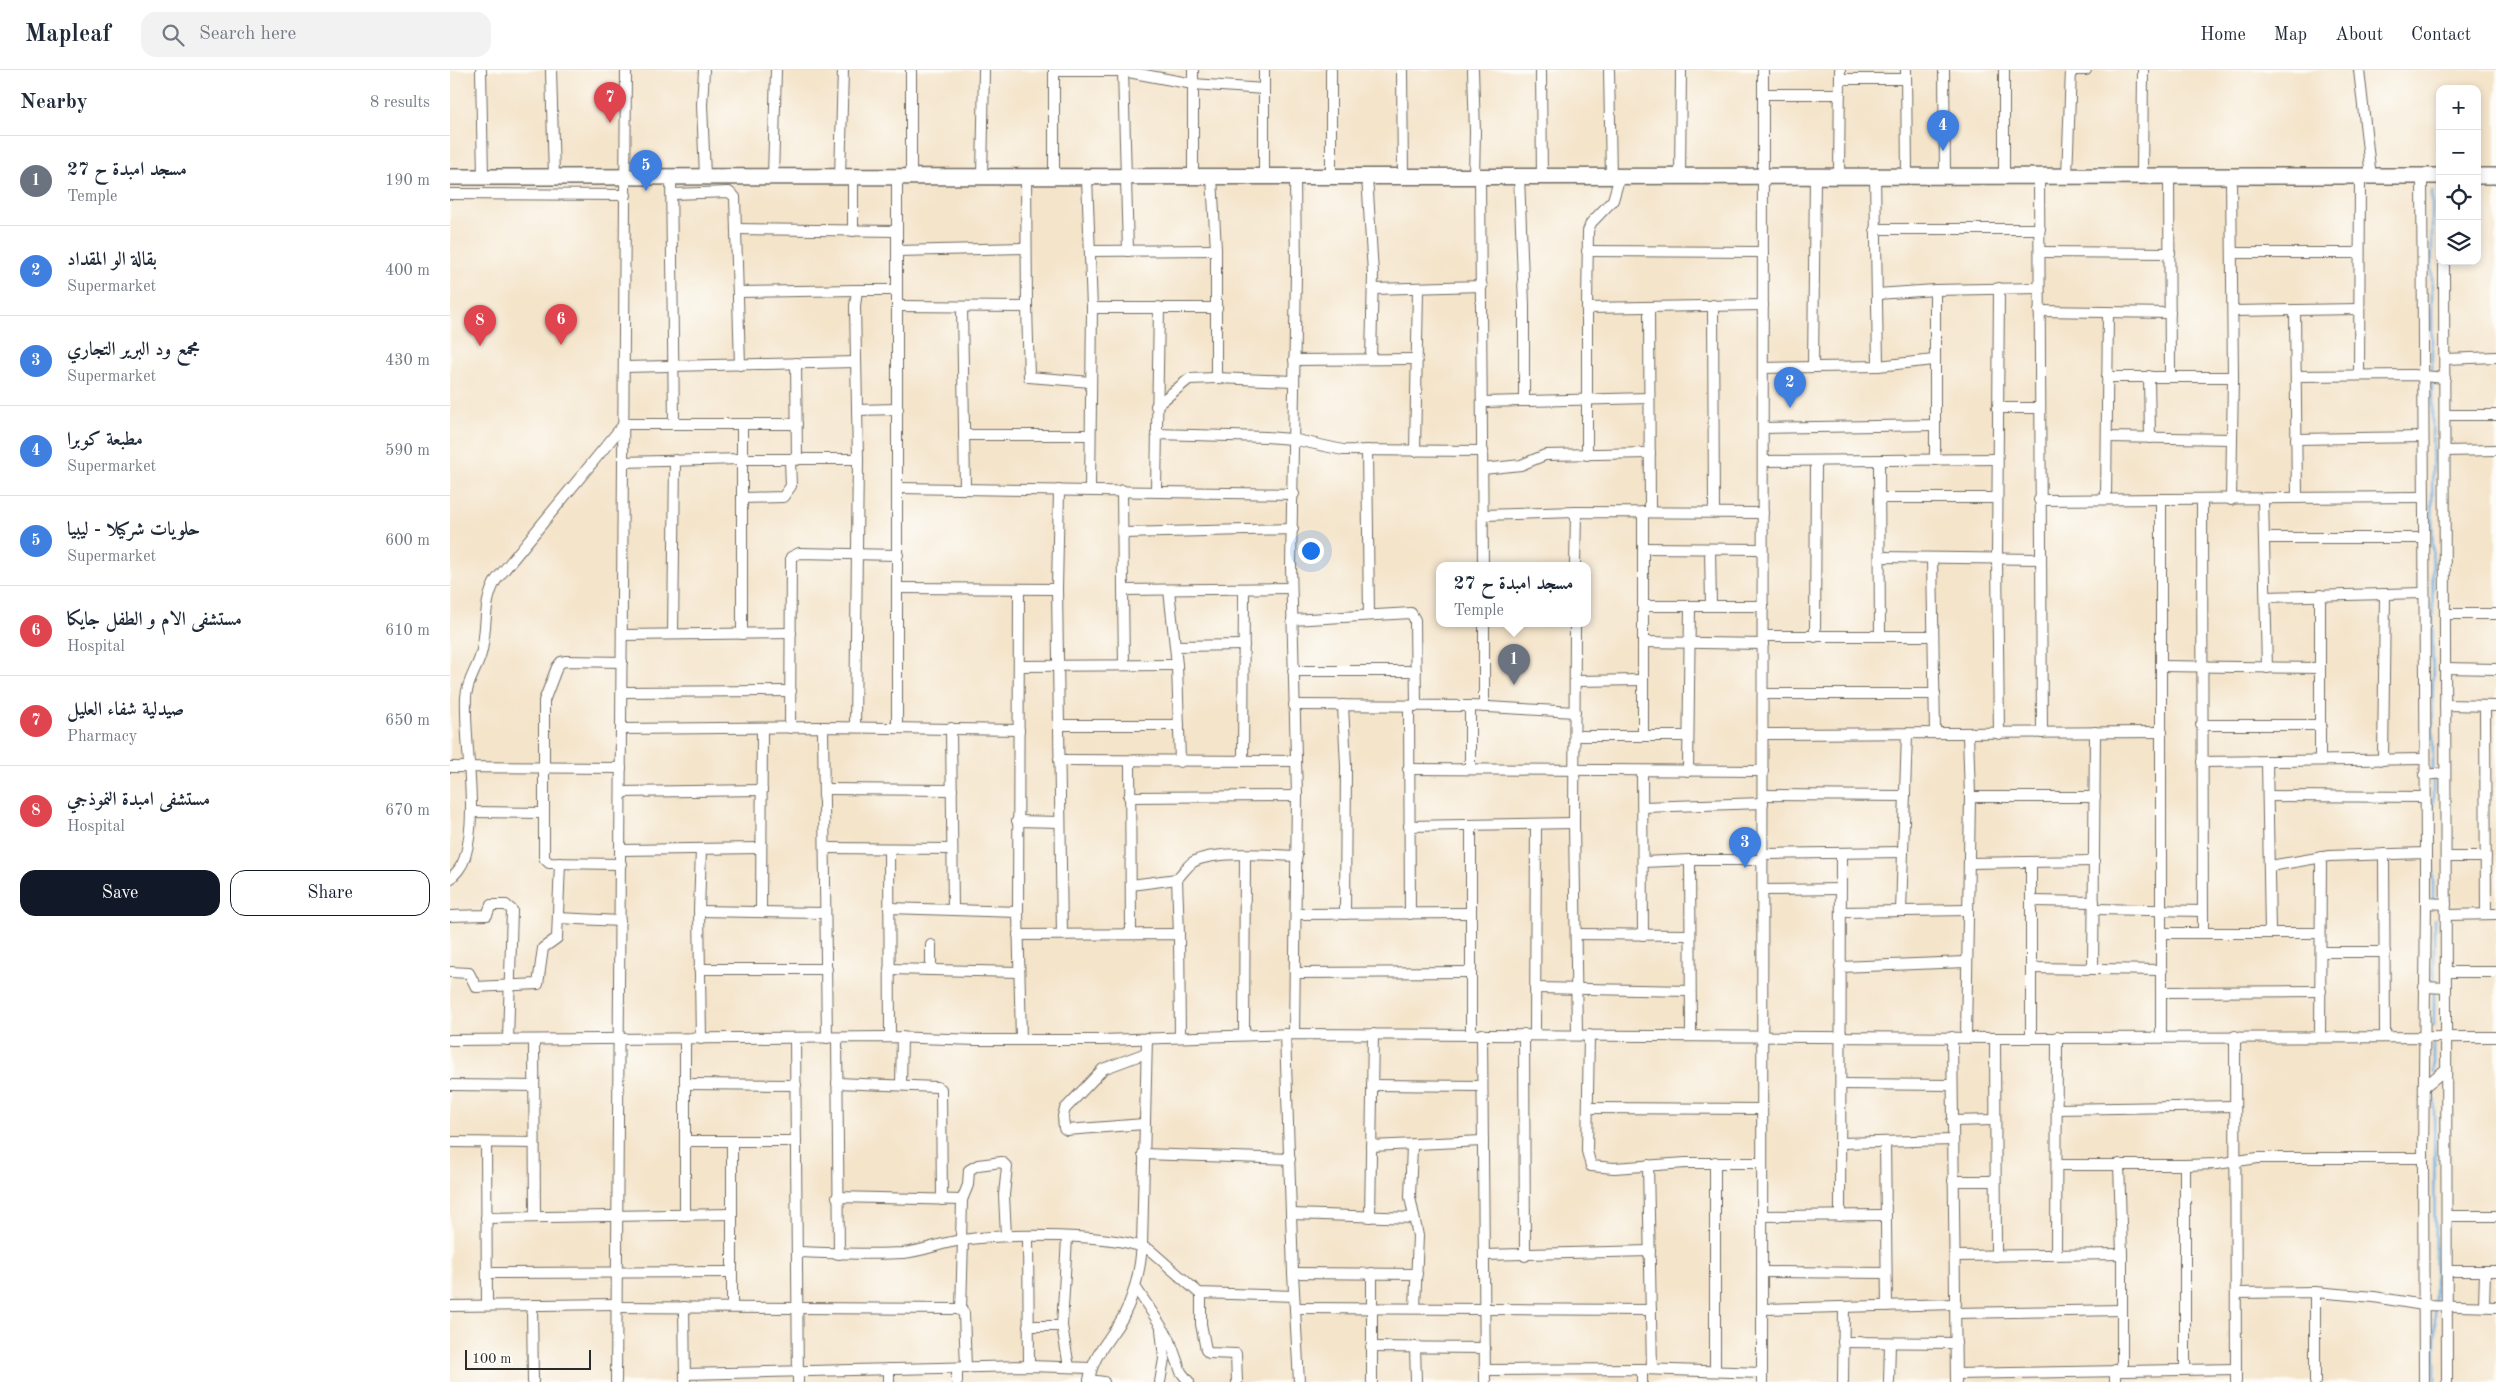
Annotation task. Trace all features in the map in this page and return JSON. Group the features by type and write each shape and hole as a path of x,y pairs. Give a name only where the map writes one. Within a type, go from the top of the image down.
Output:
{"highway":[{"path":"450,178 671,176 1087,178 1875,175 2436,176"},
{"path":"2481,176 2496,176"}],"street":[{"path":"481,70 483,177"},
{"path":"551,70 554,177"},
{"path":"616,1382 626,70"},
{"path":"704,70 705,176"},
{"path":"773,176 776,70"},
{"path":"844,70 847,177 853,231"},
{"path":"897,728 897,230 904,176 911,70"},
{"path":"982,177 984,70"},
{"path":"1193,70 1193,177"},
{"path":"1264,70 1264,176"},
{"path":"1330,176 1331,70"},
{"path":"1402,70 1403,176"},
{"path":"1473,70 1482,286 1484,562"},
{"path":"1541,70 1542,177"},
{"path":"1587,455 1587,251 1589,227 1613,200 1615,177 1609,70"},
{"path":"1680,177 1681,70"},
{"path":"1485,1370 1715,1370 1762,1377 1762,1109 1764,1037 1762,857 1764,771 1762,606 1763,70"},
{"path":"1944,70 1946,175"},
{"path":"2004,70 2004,175"},
{"path":"2068,176 2070,70 2086,70"},
{"path":"2142,176 2143,70"},
{"path":"2359,70 2365,176 2358,253 2359,375"},
{"path":"1054,177 1054,71 1123,71 1193,84 1264,89"},
{"path":"1123,71 1128,250"},
{"path":"1840,176 1840,74 1906,75 1907,175"},
{"path":"1763,94 1840,94"},
{"path":"1875,175 1878,366"},
{"path":"671,176 673,194 674,423"},
{"path":"1295,176 1296,272 1292,439 1294,494 1291,588 1297,796 1295,974 1290,1034 1290,1159 1293,1273 1299,1382"},
{"path":"1367,176 1373,289 1371,359"},
{"path":"1519,176 1524,305 1524,401"},
{"path":"1813,367 1815,176"},
{"path":"2039,176 2039,500 2042,733"},
{"path":"2169,176 2170,376"},
{"path":"2422,176 2424,797 2426,854 2423,1158 2424,1382"},
{"path":"1026,177 1025,248 1029,377 1091,382"},
{"path":"1212,177 1216,250 1216,378"},
{"path":"2231,177 2233,253 2231,500"},
{"path":"1087,178 1092,308 1090,490"},
{"path":"673,194 729,192 734,197 740,365"},
{"path":"450,194 626,194"},
{"path":"736,229 897,230"},
{"path":"1875,229 2040,229"},
{"path":"897,251 1025,248"},
{"path":"1090,251 1216,250"},
{"path":"1587,251 1762,252"},
{"path":"2040,252 2170,253"},
{"path":"2233,253 2358,253"},
{"path":"2444,265 2447,1382"},
{"path":"1373,289 1482,286"},
{"path":"1999,288 1997,459 1999,734"},
{"path":"1877,294 1935,290 2039,288"},
{"path":"1415,451 1415,359 1418,289"},
{"path":"855,728 858,459 857,290"},
{"path":"738,292 897,290"},
{"path":"1935,290 1935,460"},
{"path":"1713,305 1714,512"},
{"path":"1587,308 1763,305"},
{"path":"897,306 1027,307"},
{"path":"962,307 965,489"},
{"path":"1156,490 1159,307"},
{"path":"1092,308 1217,308"},
{"path":"1643,736 1643,548 1650,453 1649,308"},
{"path":"2233,311 2358,309"},
{"path":"2295,310 2297,498"},
{"path":"2039,311 2170,313"},
{"path":"2106,499 2108,313"},
{"path":"2445,360 2496,358"},
{"path":"1294,360 1415,359"},
{"path":"1763,368 1878,366 1934,360"},
{"path":"624,367 856,362"},
{"path":"742,498 783,497 791,486 797,424 796,363"},
{"path":"2296,376 2359,375 2445,378"},
{"path":"2150,376 2150,438"},
{"path":"2107,377 2233,377"},
{"path":"1156,406 1189,379 1216,378 1294,381"},
{"path":"1483,402 1649,398"},
{"path":"1998,408 2039,408"},
{"path":"857,410 898,409"},
{"path":"2445,415 2496,415"},
{"path":"624,424 797,424"},
{"path":"450,879 460,870 465,857 471,812 466,695 471,674 480,656 484,639 485,606 489,592 624,424"},
{"path":"742,424 742,634"},
{"path":"1763,428 1935,425"},
{"path":"964,435 1090,434"},
{"path":"1156,434 1292,439 1329,448 1483,451"},
{"path":"2296,439 2423,436"},
{"path":"2106,437 2232,439"},
{"path":"1368,450 1370,615"},
{"path":"2445,451 2496,450"},
{"path":"1483,468 1521,465 1546,455 1650,453"},
{"path":"624,462 858,459"},
{"path":"1763,461 1997,459"},
{"path":"673,634 675,460"},
{"path":"1879,460 1880,636"},
{"path":"1815,636 1816,461"},
{"path":"898,488 1156,490 1294,494"},
{"path":"1059,490 1057,589 1062,934"},
{"path":"1122,490 1124,665"},
{"path":"2039,500 2263,500 2423,497"},
{"path":"1880,498 1997,498"},
{"path":"2161,500 2161,1036"},
{"path":"2202,500 2203,933"},
{"path":"2263,500 2268,668"},
{"path":"1483,515 1576,512 1763,513"},
{"path":"1575,562 1576,512"},
{"path":"1123,533 1293,529"},
{"path":"2265,538 2423,538"},
{"path":"1643,548 1762,549"},
{"path":"1710,549 1712,606"},
{"path":"790,728 791,557 799,553 898,555"},
{"path":"1880,557 2040,559"},
{"path":"1932,558 1935,734"},
{"path":"898,588 1057,589"},
{"path":"1123,590 1291,588"},
{"path":"1019,589 1017,821 1021,1040"},
{"path":"1169,590 1177,665 1180,762"},
{"path":"1243,761 1244,590"},
{"path":"2266,597 2423,593"},
{"path":"2383,760 2385,594"},
{"path":"2320,595 2320,760"},
{"path":"1643,606 1762,606"},
{"path":"1688,770 1690,606"},
{"path":"1292,620 1406,612 1413,615 1416,671 1408,769 1410,914"},
{"path":"2445,614 2496,614"},
{"path":"1484,627 1484,707"},
{"path":"1575,627 1574,824 1577,1034"},
{"path":"622,635 791,633"},
{"path":"1643,642 1763,640 1815,636 1933,636"},
{"path":"1175,646 1244,645"},
{"path":"621,864 548,863 544,858 544,701 557,667 561,662 622,662"},
{"path":"1019,666 1177,665"},
{"path":"2161,666 2320,668"},
{"path":"2445,668 2496,669"},
{"path":"1293,670 1416,671"},
{"path":"1575,681 1643,680"},
{"path":"622,692 790,691"},
{"path":"1763,694 1935,694"},
{"path":"1343,704 1346,766 1345,914"},
{"path":"1294,705 1470,706 1574,712"},
{"path":"2445,705 2496,706"},
{"path":"1470,706 1470,769"},
{"path":"2426,904 2446,909 2491,914 2486,857 2485,706"},
{"path":"1060,725 1179,725"},
{"path":"2202,725 2321,725"},
{"path":"823,727 825,912 827,969 837,1083 839,1254"},
{"path":"621,729 823,727 1019,730"},
{"path":"761,910 762,728"},
{"path":"951,728 953,909"},
{"path":"2093,968 2095,732"},
{"path":"1764,734 2162,732"},
{"path":"1901,911 1907,734"},
{"path":"1966,1037 1970,797 1968,734"},
{"path":"1575,736 1687,736"},
{"path":"1060,760 1296,761"},
{"path":"2202,762 2424,760"},
{"path":"1130,761 1131,934"},
{"path":"2267,761 2270,932"},
{"path":"450,767 621,768"},
{"path":"1408,769 1764,771"},
{"path":"1642,771 1643,935"},
{"path":"2424,774 2445,773"},
{"path":"824,789 952,790"},
{"path":"621,792 762,790"},
{"path":"1129,797 1297,796"},
{"path":"1643,807 1763,799 1905,796"},
{"path":"2268,796 2424,797"},
{"path":"1970,797 2095,797"},
{"path":"471,812 544,813"},
{"path":"1017,821 1060,822"},
{"path":"1535,1034 1536,824"},
{"path":"1410,826 1574,824"},
{"path":"1471,826 1471,1034"},
{"path":"621,850 761,848"},
{"path":"825,848 952,849"},
{"path":"700,1039 699,911 701,849"},
{"path":"889,849 890,1037"},
{"path":"1644,862 1903,852"},
{"path":"1840,1216 1841,854"},
{"path":"2384,854 2385,1037"},
{"path":"2270,866 2321,857 2426,854"},
{"path":"1131,885 1177,879 1190,865 1200,859 1244,855 1296,856"},
{"path":"1244,855 1244,1035"},
{"path":"2320,1037 2321,857"},
{"path":"2446,857 2486,857"},
{"path":"1690,860 1690,1034"},
{"path":"1969,863 2095,861"},
{"path":"2032,862 2032,1037"},
{"path":"450,972 469,973 476,986 538,984 542,949 556,940 560,863"},
{"path":"1177,879 1180,1036"},
{"path":"1763,890 1841,889"},
{"path":"2031,901 2203,911"},
{"path":"450,916 487,915 491,906 508,907 512,910 508,1040"},
{"path":"889,908 1018,912"},
{"path":"1842,912 1968,910"},
{"path":"699,911 825,912"},
{"path":"1296,914 1470,913"},
{"path":"558,918 620,921"},
{"path":"2162,933 2320,933"},
{"path":"1018,935 1179,934"},
{"path":"1576,934 1689,935"},
{"path":"931,945 931,969"},
{"path":"2321,952 2386,952"},
{"path":"1840,967 1966,962"},
{"path":"2031,968 2162,970"},
{"path":"699,969 827,969"},
{"path":"890,969 1019,972"},
{"path":"1295,974 1470,972"},
{"path":"2446,972 2496,972"},
{"path":"2424,987 2446,988"},
{"path":"1536,988 1690,991"},
{"path":"2162,992 2321,991"},
{"path":"450,1040 890,1037 1021,1040 1290,1034 1690,1034 1764,1037 1995,1038 2161,1036 2496,1037"},
{"path":"1370,1217 1373,1034"},
{"path":"1482,1034 1485,1382"},
{"path":"1524,1034 1525,1256"},
{"path":"1589,1035 1587,1151 1591,1166 1606,1168 1715,1162 1762,1163"},
{"path":"2236,1036 2236,1382"},
{"path":"901,1084 902,1037"},
{"path":"1952,1037 1956,1378 2047,1377 2118,1370 2236,1369"},
{"path":"2056,1254 2058,1164 2057,1037"},
{"path":"796,1038 798,1382"},
{"path":"1104,1382 1089,1381 1091,1368 1123,1316 1136,1288 1142,1246 1147,1038"},
{"path":"1995,1038 1994,1181 1996,1256"},
{"path":"685,1039 685,1215"},
{"path":"534,1040 534,1217"},
{"path":"1144,1124 1067,1130 1064,1128 1063,1116 1065,1109 1079,1093 1099,1076 1103,1069 1146,1053"},
{"path":"2424,1086 2445,1070"},
{"path":"837,1083 937,1086 941,1089 942,1200"},
{"path":"686,1084 796,1086"},
{"path":"1841,1084 1952,1085"},
{"path":"450,1085 534,1086"},
{"path":"1372,1085 1482,1086"},
{"path":"2057,1109 2235,1106"},
{"path":"1589,1108 1762,1109"},
{"path":"1952,1121 1994,1120"},
{"path":"1840,1143 1953,1140"},
{"path":"686,1141 796,1141"},
{"path":"732,1141 732,1306"},
{"path":"1371,1146 1412,1146 1483,1141"},
{"path":"450,1142 534,1143"},
{"path":"1885,1142 1886,1306"},
{"path":"486,1143 487,1305"},
{"path":"1412,1146 1410,1197 1418,1236 1415,1308"},
{"path":"1144,1154 1290,1159"},
{"path":"2058,1164 2185,1165 2217,1164 2236,1160 2423,1158"},
{"path":"957,1382 962,1368 964,1314 961,1310 962,1200 972,1166 1002,1162 1007,1168 1004,1195 1006,1236"},
{"path":"1715,1162 1715,1370"},
{"path":"2115,1382 2118,1370 2122,1310 2119,1164"},
{"path":"1642,1382 1647,1369 1651,1310 1648,1165"},
{"path":"2185,1165 2185,1369"},
{"path":"1953,1181 1994,1181"},
{"path":"838,1196 962,1200"},
{"path":"486,1218 732,1214"},
{"path":"1292,1214 1414,1218"},
{"path":"1762,1216 1885,1215"},
{"path":"2447,1216 2496,1216"},
{"path":"797,1252 839,1254 904,1253 930,1249 962,1240 1006,1236 1112,1240 1142,1246 1201,1294 1294,1296"},
{"path":"1028,1236 1030,1366"},
{"path":"1067,1238 1062,1326 1069,1367"},
{"path":"1484,1255 1525,1256 1650,1251"},
{"path":"1955,1256 2122,1254"},
{"path":"2448,1271 2491,1271 2484,1306"},
{"path":"487,1273 732,1272"},
{"path":"1763,1272 1886,1273"},
{"path":"1293,1273 1417,1274"},
{"path":"1372,1273 1372,1382"},
{"path":"1136,1288 1171,1342 1181,1372 1189,1382"},
{"path":"2236,1293 2315,1292 2374,1297 2448,1307 2496,1306"},
{"path":"2315,1292 2315,1382"},
{"path":"1201,1294 1201,1324 1206,1350 1209,1353 1237,1355 1237,1382"},
{"path":"532,1305 533,1382"},
{"path":"450,1306 616,1305 961,1310"},
{"path":"1762,1309 1886,1306 1956,1309 2122,1310"},
{"path":"684,1307 685,1378 733,1377 798,1371 1030,1366 1091,1368"},
{"path":"1843,1382 1844,1307"},
{"path":"1295,1308 1651,1310"},
{"path":"1160,1382 1164,1359 1161,1325"},
{"path":"1028,1326 1062,1326"},
{"path":"1843,1342 1956,1343"},
{"path":"1889,1382 1890,1343"},
{"path":"1372,1347 1485,1348"},
{"path":"1415,1347 1416,1382"},
{"path":"889,1369 889,1382"},
{"path":"1533,1370 1533,1382"},
{"path":"1578,1370 1578,1382"}],"waterway":[{"path":"2432,192 2432,373"},
{"path":"2432,378 2433,770"},
{"path":"2433,776 2433,900"},
{"path":"2434,919 2434,985"},
{"path":"2434,990 2434,1026"},
{"path":"2434,1045 2434,1073"},
{"path":"2434,1084 2435,1303"},
{"path":"2435,1309 2435,1382"}],"place":[{"name":"صيدلية شفاء العليل","path":"610,123"},
{"name":"مطبعة كوبرا","path":"1943,151"},
{"name":"حلويات شركيلا - ليبيا","path":"646,191"},
{"name":"مستشفى الام و الطفل جايكا","path":"561,345"},
{"name":"مستشفى امبدة النموذجي","path":"480,346"},
{"name":"بقالة الو المقداد","path":"1790,408"},
{"name":"مسجد امبدة ح 27","path":"1514,685"},
{"name":"مجمع ود البرير التجاري","path":"1745,868"}]}
